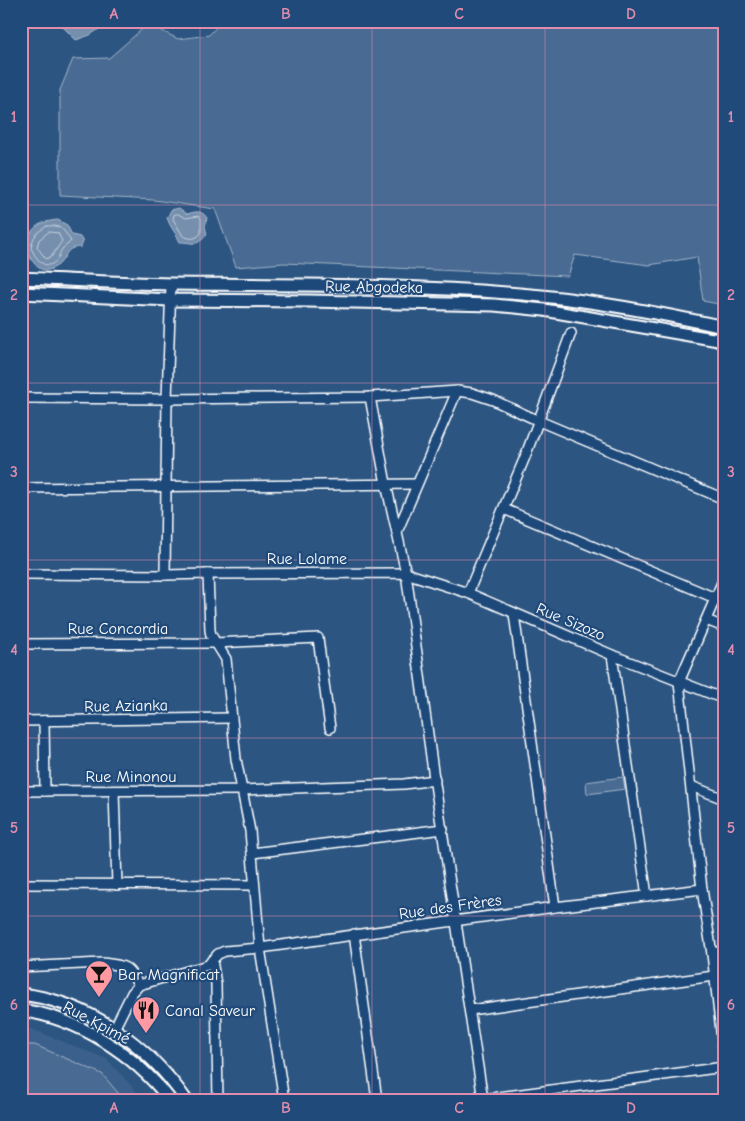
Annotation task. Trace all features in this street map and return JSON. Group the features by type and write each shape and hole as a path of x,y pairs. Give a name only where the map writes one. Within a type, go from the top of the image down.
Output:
{"main road":[{"name":"Rue Abgodeka","path":"21,278 171,284 358,285 447,289 543,296 590,302 724,327"},
{"name":"Rue Abgodeka","path":"21,293 170,300 494,305 544,310 724,341"},
{"name":"Rue Kpimé","path":"21,994 38,996 62,1003 92,1016 114,1029 141,1048 161,1068 186,1100"},
{"name":"Rue Kpimé","path":"21,1010 42,1013 60,1019 106,1042 147,1073 170,1100"}],"street":[{"path":"165,575 167,399 171,284"},
{"path":"468,593 539,421 571,333"},
{"path":"21,398 370,397 457,392 472,393 493,400 724,499"},
{"path":"397,532 457,392"},
{"path":"370,397 386,484 406,573 483,1099 724,1067"},
{"path":"21,488 417,484"},
{"path":"504,509 715,598"},
{"name":"Rue Lolame","path":"21,574 406,573"},
{"name":"Rue Sizozo","path":"406,573 468,593 612,655 724,699"},
{"path":"208,574 210,630 215,643 226,659 236,759 249,822 260,948 284,1100"},
{"path":"724,578 679,682 702,889 724,1057"},
{"path":"514,614 555,907"},
{"path":"706,620 724,627"},
{"name":"Rue Concordia","path":"21,644 215,643 318,638 330,728"},
{"path":"612,655 647,896"},
{"name":"Rue Azianka","path":"21,721 231,718"},
{"path":"44,721 45,791"},
{"name":"Rue Minonou","path":"21,790 242,790 404,784 435,780"},
{"path":"691,786 724,799"},
{"path":"114,791 117,885"},
{"path":"252,852 443,829"},
{"path":"21,884 254,885"},
{"name":"Rue des Frères","path":"139,985 210,962 218,954 225,951 260,948 456,920 702,889"},
{"path":"354,934 377,1100"},
{"path":"712,954 724,950"},
{"path":"210,962 216,984 218,1100"},
{"path":"21,967 102,963 125,967 130,970 139,985 132,993 114,1029"},
{"path":"470,1010 714,976"}],"shaded area":[{"path":"222,21 724,21 724,305 703,301 697,257 649,265 575,255 568,276 284,263 236,267 215,209 154,200 60,195 60,90 73,59 109,58 148,24 178,39 209,35"},
{"path":"623,777 625,789 587,794 586,782"},
{"path":"21,1025 107,1059 144,1100 21,1100"},
{"path":"21,1045 35,1045 102,1074 124,1100 21,1100"}],"water":[{"path":"57,21 111,21 90,35 76,40"},
{"path":"179,208 187,214 200,212 207,218 205,226 207,235 199,242 180,242 167,218 171,210"},
{"path":"58,220 67,225 72,235 80,237 83,242 81,247 68,251 57,266 50,270 41,269 34,263 26,250 29,237 39,225"}],"place":[{"name":"Bar Magnificat","path":"99,998"},
{"name":"Canal Saveur","path":"146,1034"}]}
